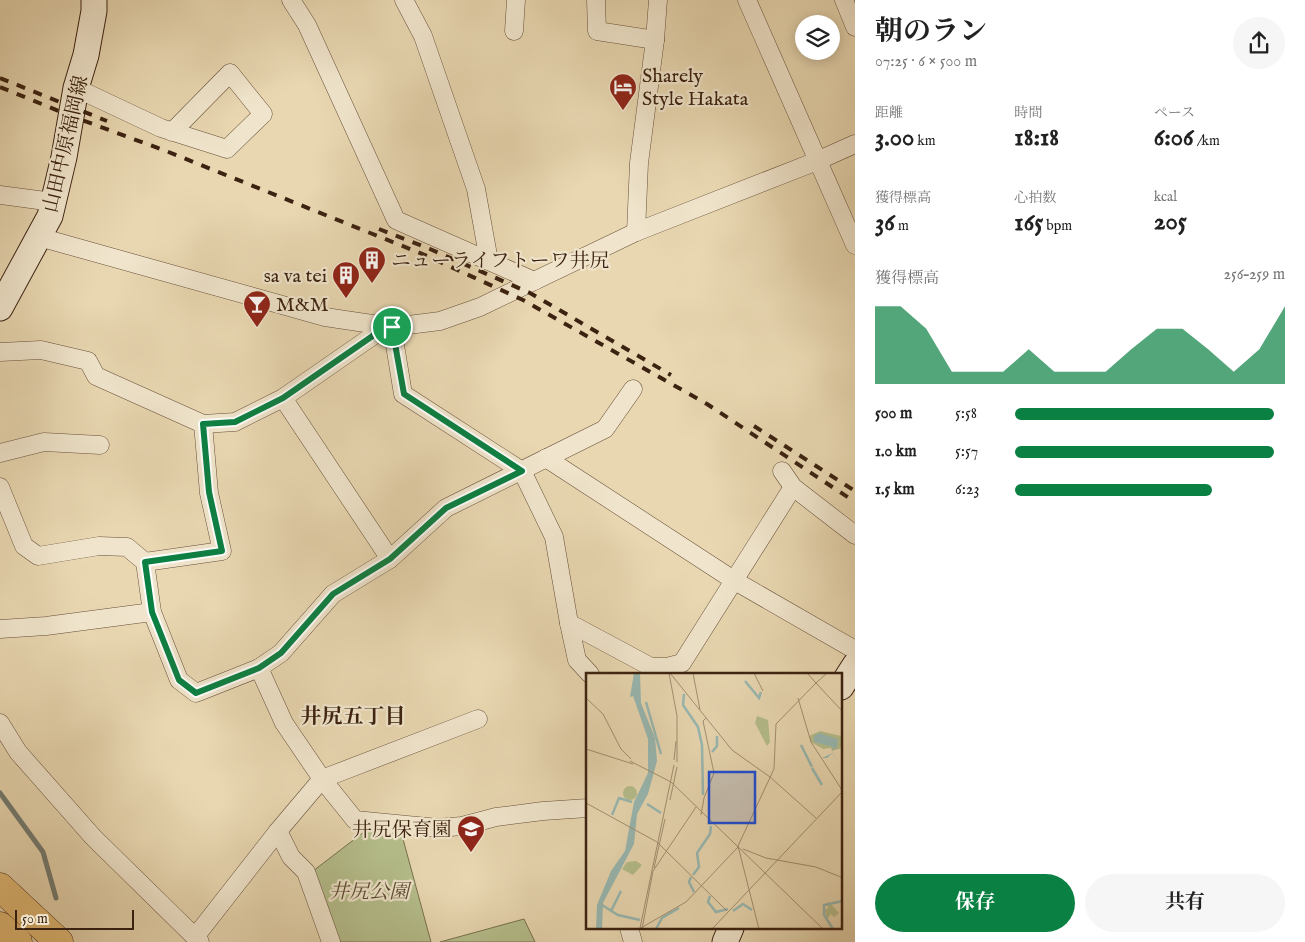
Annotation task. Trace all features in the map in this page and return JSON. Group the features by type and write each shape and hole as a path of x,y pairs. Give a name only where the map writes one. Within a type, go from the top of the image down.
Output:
{"main road":[{"name":"山田中原福岡線","path":"0,307 50,216 64,157 76,88 86,56 94,11 94,0"},
{"path":"842,685 855,665"},
{"path":"0,887 59,942"},
{"path":"0,926 18,942"},
{"path":"725,942 730,930"}],"street":[{"path":"291,0 307,24 396,220 534,281"},
{"path":"404,0 422,36 476,189 489,261"},
{"path":"514,31 516,0"},
{"path":"596,0 597,31 655,40"},
{"path":"636,232 639,163 655,40 658,0"},
{"path":"747,0 855,245"},
{"path":"844,0 855,27"},
{"path":"76,88 161,128 172,132 227,149 263,114 230,73 172,132"},
{"path":"39,238 326,317 386,326 440,320 480,307 636,232 817,161 855,144"},
{"path":"0,195 53,202"},
{"path":"0,352 41,350 88,361 96,376 203,424 235,422 283,398 386,326"},
{"path":"386,326 404,394 522,471 554,537 577,660 589,673"},
{"path":"0,487 24,546 38,556 99,546 127,547 145,562 152,612 179,680 196,693 259,668 281,653 333,594 390,559 446,508 606,429 633,388"},
{"path":"283,398 390,559"},
{"path":"145,562 222,551 209,492 203,424"},
{"path":"0,453 44,442 100,445"},
{"path":"546,458 736,581 855,650"},
{"path":"782,471 793,488 855,535"},
{"path":"569,623 651,667 668,667 682,663 736,581 793,488"},
{"path":"0,629 46,626 152,612"},
{"path":"259,668 284,724 322,779 355,820 438,828 462,826 496,817 524,813 586,808"},
{"path":"0,723 18,752 93,837 198,940 278,831 322,779 478,719"},
{"path":"278,831 291,857 306,872 331,942"}],"green space":[{"name":"井尻公園","path":"373,825 400,828 431,942 336,942 313,871"},
{"name":"井尻公園","path":"524,919 535,942 440,942"}],"waterway":[{"path":"0,793 43,852 56,898"}],"railway":[{"path":"0,78 107,121"},
{"path":"0,87 71,116 166,151 425,255 523,300 707,404 855,502"},
{"path":"379,229 530,293 671,375"},
{"path":"754,426 855,491"}],"place":[{"name":"Sharely Style Hakata","path":"623,111"},
{"name":"ニューライフトーワ井尻","path":"372,284"},
{"name":"sa va tei","path":"346,299"},
{"name":"M&M","path":"257,328"},
{"name":"井尻保育園","path":"471,853"}],"district":[{"name":"井尻五丁目","path":"353,716"}],"route":[{"path":"379,324 392,327 404,394 522,471 446,508 390,559 333,594 281,653 259,668 196,693 179,680 152,612 145,562 222,551 209,492 203,424 235,422 283,398 374,335 379,324"}]}
